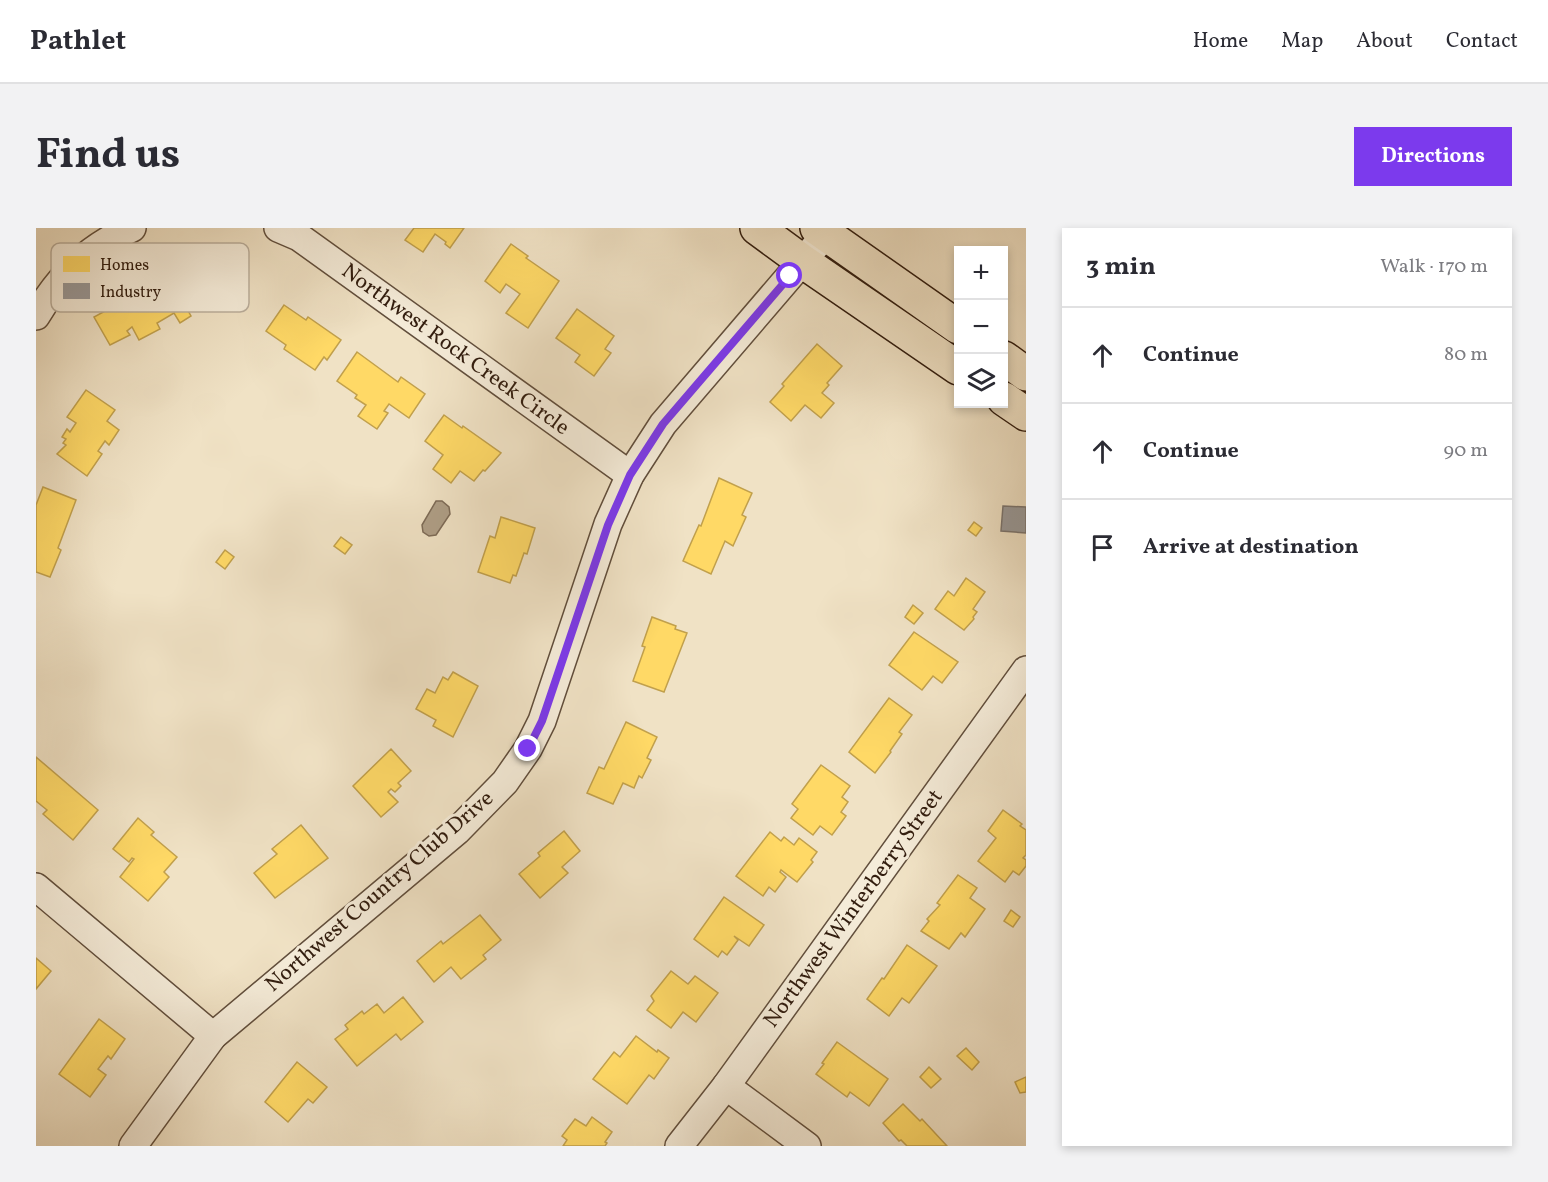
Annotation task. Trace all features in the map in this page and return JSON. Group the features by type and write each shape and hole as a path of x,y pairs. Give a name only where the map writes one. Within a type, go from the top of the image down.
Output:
{"main road":[{"path":"758,228 818,240 954,325"},
{"path":"818,240 954,364"},
{"path":"1008,361 1026,374"},
{"path":"1008,402 1026,414"}],"street":[{"path":"103,243 132,228"},
{"name":"Northwest Rock Creek Circle","path":"278,228 298,237 630,475"},
{"name":"Northwest Country Club Drive","path":"134,1146 213,1036 457,831 504,782 528,749 542,721 608,525 630,475 663,424 818,240"},
{"path":"36,316 51,290"},
{"name":"Northwest Winterberry Street","path":"679,1146 726,1086 1026,670"},
{"path":"36,887 213,1036"},
{"path":"726,1086 807,1146"}],"shaded area":[{"path":"436,501 442,501 449,507 450,514 436,535 429,536 423,532 422,525"}],"building: Homes":[{"path":"414,228 464,228 450,248 435,234 423,252 405,240"},
{"path":"511,244 528,256 526,258 559,281 528,328 506,313 520,294 506,284 500,293 485,281"},
{"path":"284,305 306,320 308,317 341,340 327,360 324,357 315,370 284,349 286,345 266,331"},
{"path":"577,309 614,336 605,349 611,353 594,376 575,362 580,355 556,338"},
{"path":"103,312 189,312 191,316 180,323 174,313 157,323 160,329 139,340 132,327 127,331 130,335 110,345 94,317"},
{"path":"817,344 842,366 827,383 829,385 822,393 834,403 821,418 805,405 791,421 770,402 784,386 782,384"},
{"path":"357,352 398,382 401,377 425,394 409,418 389,404 384,411 388,413 377,429 358,416 366,405 355,398 357,395 337,381"},
{"path":"86,390 115,410 107,421 119,430 109,445 105,441 98,451 102,454 87,476 57,454 66,445 63,443 66,439 62,437 67,429 70,432 76,423 67,417"},
{"path":"444,415 501,453 474,481 460,471 451,483 433,469 443,455 425,441"},
{"path":"719,478 752,493 742,515 746,517 733,546 725,541 711,574 683,561 699,525 701,526"},
{"path":"43,487 76,500 50,577 36,572 36,505"},
{"path":"501,517 535,528 527,554 524,553 516,576 513,575 510,583 478,572 490,536 495,538"},
{"path":"974,522 982,528 976,536 968,530"},
{"path":"341,537 352,545 345,554 334,546"},
{"path":"225,550 234,557 225,569 216,562"},
{"path":"966,578 985,592 973,609 977,612 974,619 964,630 935,609 948,591 954,596"},
{"path":"913,605 923,613 914,624 905,617"},
{"path":"652,617 687,633 664,692 633,681 645,647 642,646"},
{"path":"914,632 958,662 942,683 933,676 922,690 889,665"},
{"path":"453,672 478,686 453,737 433,726 436,720 416,709 427,689 435,693 443,677 448,680"},
{"path":"889,698 912,715 899,732 902,734 891,752 875,773 849,752"},
{"path":"626,722 657,737 647,758 651,760 642,778 639,776 634,788 623,783 613,804 587,793 599,767 604,769"},
{"path":"391,749 411,771 398,783 401,786 395,792 391,789 388,792 398,802 381,817 353,786"},
{"path":"36,757 98,810 73,840 43,814 47,810 36,801"},
{"path":"821,765 850,786 842,797 848,802 841,812 846,816 832,835 820,826 813,835 791,818 798,809 792,804"},
{"path":"1003,810 1022,824 1020,826 1026,830 1026,855 1023,858 1026,860 1026,866 1019,875 1013,871 1005,882 978,861 996,838 988,831"},
{"path":"138,818 154,832 151,835 177,857 164,872 169,877 148,901 120,877 134,859 132,858 129,862 113,849"},
{"path":"301,825 328,858 275,898 254,873 277,854 272,849"},
{"path":"564,831 580,851 562,867 568,873 540,898 519,874 540,856 538,853"},
{"path":"770,832 781,841 784,837 794,845 799,838 817,852 811,860 813,862 797,882 781,870 780,872 786,877 775,892 769,887 763,896 736,876"},
{"path":"958,875 977,888 970,898 985,909 965,937 961,933 949,949 921,931 929,921 927,919 940,905 937,903"},
{"path":"724,897 764,925 749,946 734,936 738,940 727,955 722,951 718,957 694,939"},
{"path":"1011,910 1020,917 1013,927 1004,921"},
{"path":"480,915 501,940 483,955 486,959 461,979 451,967 434,982 417,961 441,941 443,944"},
{"path":"907,945 937,966 909,1003 902,998 889,1016 867,999"},
{"path":"36,958 51,971 36,989"},
{"path":"671,971 688,984 695,976 718,993 696,1022 683,1012 671,1028 647,1010 654,1001 651,996"},
{"path":"403,997 423,1022 401,1040 396,1034 357,1066 335,1039 348,1029 345,1025 362,1011 364,1014 377,1004 384,1013"},
{"path":"99,1019 125,1039 111,1059 108,1056 98,1069 106,1075 90,1097 59,1074"},
{"path":"636,1036 669,1058 654,1079 649,1075 627,1104 593,1079 614,1052 620,1057"},
{"path":"837,1042 888,1079 869,1106 850,1092 847,1097 816,1074"},
{"path":"966,1048 979,1062 972,1070 957,1056"},
{"path":"297,1062 327,1087 313,1103 308,1099 288,1122 265,1102"},
{"path":"929,1067 941,1079 931,1088 920,1077"},
{"path":"1026,1077 1026,1092 1020,1093 1015,1082"},
{"path":"903,1104 920,1121 922,1119 947,1146 907,1146 901,1140 899,1141 883,1123"},
{"path":"592,1117 612,1132 605,1146 563,1146 567,1140 562,1136 575,1119 586,1126"}],"building: Industry":[{"path":"1003,506 1026,507 1026,533 1001,531"}],"route":[{"path":"528,749 542,721 608,525 630,475 663,424 790,276"}]}
